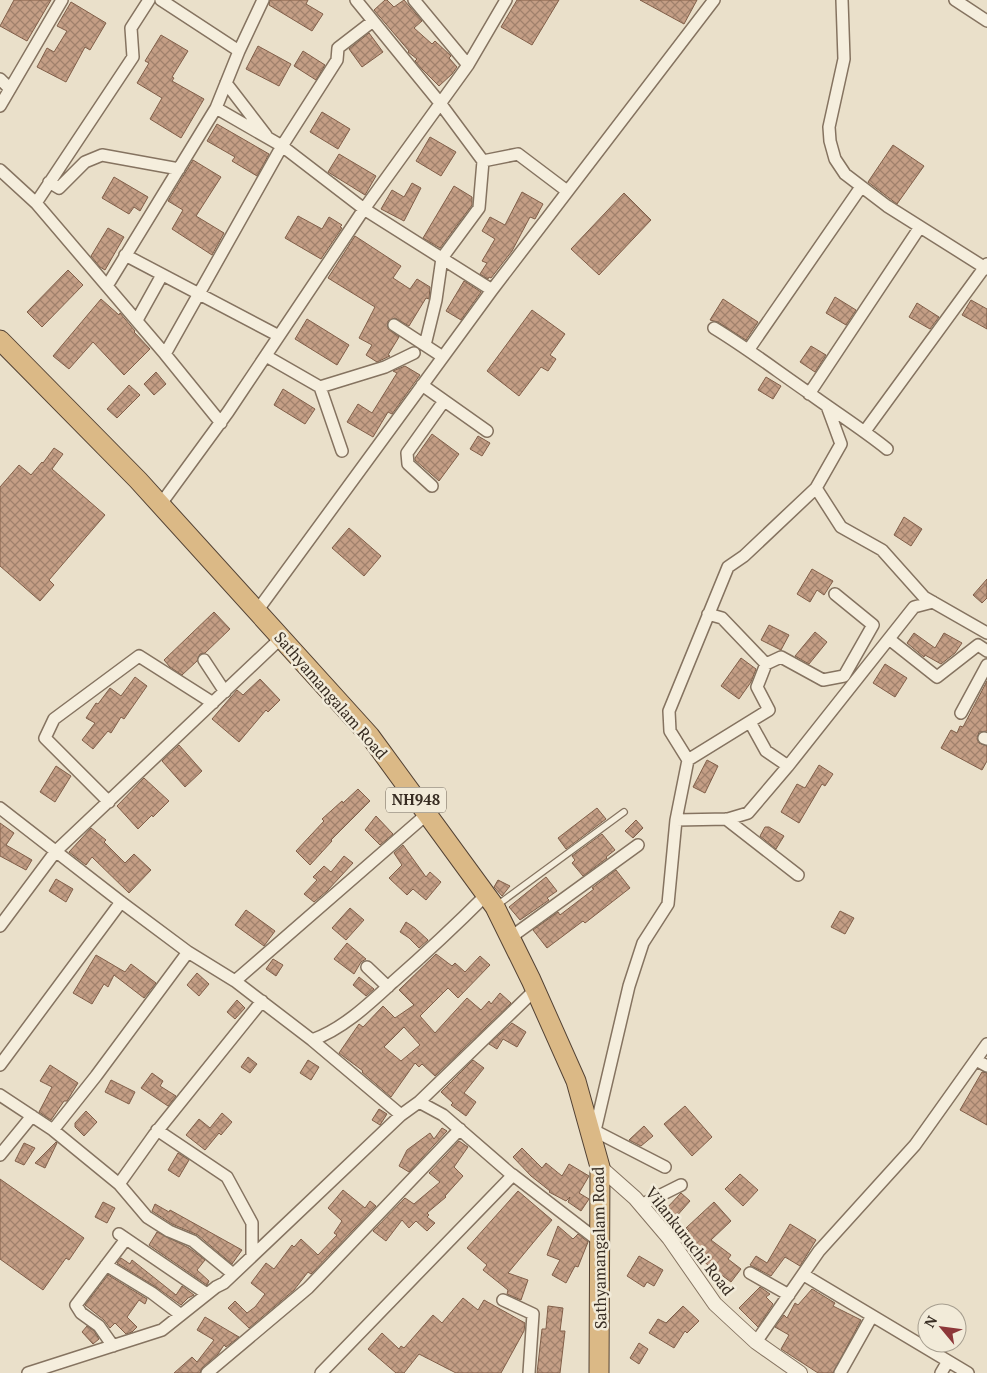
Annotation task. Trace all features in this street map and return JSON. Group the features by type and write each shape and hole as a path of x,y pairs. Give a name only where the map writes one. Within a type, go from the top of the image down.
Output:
{"highway":[{"name":"Sathyamangalam Road","path":"0,340 160,505 370,736 490,901 536,989 576,1081 594,1135 600,1167 599,1373"}],"street":[{"path":"0,106 62,0"},
{"path":"36,202 133,57 131,28 149,0"},
{"path":"161,0 239,51"},
{"path":"107,286 216,108 239,51 263,0"},
{"path":"356,0 440,103 483,161 479,208 442,258 436,300 425,345"},
{"path":"414,0 468,65"},
{"path":"160,505 221,423 364,209 468,65 506,0"},
{"path":"257,611 492,290 714,0"},
{"path":"842,0 844,60 829,127 834,158 845,174 887,206 986,267 865,431"},
{"path":"955,0 987,21"},
{"path":"165,354 282,146 337,60 338,48 373,21"},
{"path":"0,79 10,90"},
{"path":"226,83 270,140"},
{"path":"216,108 282,146 364,209 492,290"},
{"path":"483,161 518,154 568,191"},
{"path":"49,182 59,188 85,162 102,155 179,169"},
{"path":"0,170 36,202 137,320 221,423"},
{"path":"749,349 861,187"},
{"path":"809,394 920,227"},
{"path":"125,255 279,336"},
{"path":"137,320 162,276"},
{"path":"394,325 443,357"},
{"path":"714,328 749,349 809,394 865,431 887,449"},
{"path":"320,388 385,367 414,353"},
{"path":"266,356 320,388 342,451"},
{"path":"422,386 487,431"},
{"path":"432,486 408,464 407,453 444,401"},
{"path":"665,1167 594,1135 629,986 643,943 668,904 676,820 688,760 670,731 669,711 728,567 744,556 816,488 841,444 827,406"},
{"path":"816,488 841,527 882,550 924,597 987,633"},
{"path":"688,760 768,710 756,687 766,664 781,657 823,680 844,676 873,625 836,594"},
{"path":"676,820 726,819 748,813 788,766 914,607 932,602"},
{"path":"708,614 722,618 766,664"},
{"path":"0,926 56,851 281,638"},
{"path":"889,639 937,677 978,645 987,651"},
{"path":"109,802 45,738 54,719 139,656 213,703"},
{"path":"204,660 225,692"},
{"path":"961,713 987,665"},
{"path":"750,722 766,751 788,766"},
{"path":"0,808 188,952 235,981 262,1001 312,1040 401,1115"},
{"path":"235,981 427,814"},
{"path":"726,819 798,875"},
{"path":"510,937 638,845"},
{"path":"312,1040 325,1035 352,1016 490,901"},
{"path":"0,1065 121,902"},
{"path":"53,1130 96,1076 188,952"},
{"path":"367,968 388,987"},
{"path":"28,1373 53,1370 113,1346 162,1330 182,1315 207,1294 224,1283 401,1115 419,1102 536,989"},
{"path":"119,1184 157,1130 262,1001"},
{"path":"756,1342 819,1251 915,1145 987,1044"},
{"path":"976,1060 987,1066"},
{"path":"0,1095 53,1130 119,1184 147,1217 169,1231 193,1241 233,1274"},
{"path":"419,1102 443,1115 511,1174 600,1242"},
{"path":"0,1155 32,1116"},
{"path":"207,1373 308,1288 460,1129"},
{"path":"157,1130 227,1177 252,1223 252,1256"},
{"name":"Vilankuruchi Road","path":"600,1167 641,1205 669,1238 715,1304 756,1342 800,1373"},
{"path":"321,1373 514,1175"},
{"path":"641,1205 681,1185"},
{"path":"113,1346 99,1326 81,1313 76,1305 106,1265 122,1236 207,1294"},
{"path":"106,1265 152,1293 182,1315"},
{"path":"750,1273 789,1295"},
{"path":"804,1275 968,1373"},
{"path":"503,1300 533,1314 529,1373"},
{"path":"840,1373 872,1316"},
{"path":"941,1373 948,1361"}],"lane":[{"path":"490,901 624,812"}],"building":[{"path":"14,0 51,0 27,41 0,26"},
{"path":"270,0 308,0 306,4 323,14 312,31 269,5"},
{"path":"385,0 394,7 404,0 422,21 414,28 432,44 435,41 451,56 449,58 457,67 439,86 415,61 417,59 408,52 374,10"},
{"path":"517,0 559,0 532,45 501,27"},
{"path":"640,0 697,0 684,24"},
{"path":"71,2 106,23 90,50 85,47 66,82 37,67 47,48 54,52 67,31 57,26"},
{"path":"369,33 383,52 362,67 349,49"},
{"path":"161,35 188,51 172,77 174,78 172,81 204,99 181,138 150,119 162,98 137,83 149,63 145,61"},
{"path":"258,46 291,64 279,86 246,69"},
{"path":"303,51 325,65 316,80 294,66"},
{"path":"322,112 350,129 338,149 310,132"},
{"path":"217,124 269,154 257,176 232,161 235,157 207,141"},
{"path":"430,137 456,152 441,176 416,161"},
{"path":"893,145 924,166 897,204 868,182"},
{"path":"339,154 376,176 365,195 328,172"},
{"path":"193,160 221,177 196,216 224,233 212,255 172,229 183,210 168,201"},
{"path":"114,177 148,197 140,211 134,207 129,214 102,198"},
{"path":"412,183 421,188 404,221 381,209 392,190 404,197"},
{"path":"454,186 472,197 472,205 440,248 423,238"},
{"path":"522,192 543,204 535,219 530,217 512,251 491,278 489,277 488,279 480,274 487,263 482,261 495,239 482,231 490,217 505,225"},
{"path":"624,193 651,220 599,275 571,249"},
{"path":"298,216 322,229 329,217 342,225 340,227 342,228 321,259 285,238"},
{"path":"108,228 124,237 105,270 91,256"},
{"path":"355,236 401,266 393,278 410,289 417,279 430,287 429,299 426,298 409,326 395,318 388,321 388,329 399,337 388,355 390,356 377,362 366,355 372,345 359,338 375,307 328,278"},
{"path":"68,270 83,285 42,327 27,312"},
{"path":"464,281 481,292 461,320 446,311"},
{"path":"835,297 856,310 846,325 826,313"},
{"path":"101,299 119,315 120,313 150,349 124,375 93,342 69,369 53,356"},
{"path":"723,299 758,322 746,340 718,322 710,320"},
{"path":"971,300 987,309 987,329 962,315"},
{"path":"917,303 939,317 930,329 909,317"},
{"path":"532,310 565,334 550,355 556,359 548,371 541,367 519,396 487,371"},
{"path":"307,319 349,345 337,365 295,339"},
{"path":"811,346 826,355 815,372 800,362"},
{"path":"405,366 420,375 392,414 388,412 373,437 347,422 358,404 372,413 397,373 393,371"},
{"path":"156,372 166,384 154,395 144,384"},
{"path":"766,377 781,386 773,399 758,390"},
{"path":"129,385 140,395 117,418 107,409"},
{"path":"283,389 315,409 305,424 274,405"},
{"path":"432,434 459,454 439,481 415,460"},
{"path":"478,436 490,443 482,456 470,449"},
{"path":"54,448 63,454 52,469 105,515 49,580 54,585 40,601 0,566 0,487 19,465 31,475"},
{"path":"904,517 922,529 911,546 894,535"},
{"path":"349,528 381,556 364,576 332,548"},
{"path":"812,569 833,581 824,595 817,590 810,602 797,594"},
{"path":"987,579 987,598 982,603 973,595"},
{"path":"214,612 230,629 205,653 200,654 197,661 182,675 170,667 164,660"},
{"path":"769,625 789,635 781,650 761,640"},
{"path":"815,632 827,642 809,664 795,656"},
{"path":"914,633 935,648 944,633 962,643 955,653 941,664 925,655 924,657 907,643"},
{"path":"741,658 756,669 751,682 739,699 721,686"},
{"path":"885,664 907,678 895,697 873,683"},
{"path":"135,677 147,686 124,719 121,717 111,733 108,731 93,749 82,740 95,723 86,718 96,703 98,704 110,688 121,696"},
{"path":"260,679 280,700 268,712 266,710 239,742 212,719 237,690 243,695"},
{"path":"987,681 987,731 979,732 977,739 979,743 987,746 987,761 982,770 941,748 951,730 957,733 960,726 963,727"},
{"path":"179,745 202,771 185,787 162,761"},
{"path":"707,760 718,766 705,793 693,787"},
{"path":"819,765 833,774 825,786 822,784 799,823 781,812 797,784 805,788"},
{"path":"56,766 71,776 55,802 40,792"},
{"path":"144,778 169,801 138,829 117,806"},
{"path":"358,789 370,801 331,840 310,865 296,851 324,821 322,819"},
{"path":"597,808 606,819 566,849 558,838"},
{"path":"376,816 393,834 380,845 365,830"},
{"path":"636,820 643,828 633,838 625,831"},
{"path":"0,823 14,833 6,845 32,860 26,870 0,856"},
{"path":"765,827 769,827 784,836 776,849 760,836"},
{"path":"91,828 106,840 104,842 125,863 134,854 151,870 129,893 92,857 86,865 69,852"},
{"path":"602,834 615,850 583,876 572,863 575,860 572,856"},
{"path":"403,845 426,877 430,872 441,882 426,900 413,889 407,895 389,878 402,865 394,853"},
{"path":"344,856 353,863 327,891 314,902 304,894 317,880 313,877 324,866 331,872"},
{"path":"616,870 630,888 585,923 583,921 547,948 533,930 558,912 560,915"},
{"path":"546,877 557,891 547,898 549,900 520,920 509,907"},
{"path":"56,879 73,889 66,902 49,891"},
{"path":"498,880 510,886 502,896 494,887"},
{"path":"350,908 364,920 346,940 332,928"},
{"path":"246,910 275,931 264,946 235,925"},
{"path":"840,911 854,918 845,934 831,927"},
{"path":"406,922 428,940 419,948 400,932"},
{"path":"347,943 366,959 361,962 354,974 334,959"},
{"path":"436,954 452,966 455,963 465,972 480,956 490,965 458,998 448,988 420,1016 435,1033 467,998 481,1010 489,1001 491,1004 500,993 511,1003 435,1076 422,1064 419,1067 415,1063 391,1097 363,1071 339,1053 359,1024 363,1027 383,1006 395,1018 414,1005 399,990","holes":["404,1027 420,1045 401,1061 384,1047"]},
{"path":"96,955 125,972 131,964 156,983 144,998 114,975 108,987 104,984 92,1004 73,993"},
{"path":"273,959 283,965 276,976 266,969"},
{"path":"197,973 209,984 199,996 187,985"},
{"path":"359,977 374,989 366,996 353,985"},
{"path":"237,1000 245,1008 235,1019 227,1012"},
{"path":"512,1023 526,1032 517,1047 503,1039 497,1049 489,1044"},
{"path":"248,1057 257,1064 250,1073 241,1067"},
{"path":"308,1060 319,1067 311,1080 300,1073"},
{"path":"473,1060 484,1068 464,1093 476,1102 466,1116 451,1105 453,1103 441,1092"},
{"path":"50,1065 78,1083 67,1101 64,1101 51,1120 39,1112 52,1087 40,1081"},
{"path":"982,1072 987,1073 987,1125 960,1110"},
{"path":"152,1073 163,1081 160,1086 176,1096 168,1106 141,1088"},
{"path":"111,1080 135,1092 129,1104 105,1092"},
{"path":"685,1106 712,1137 692,1156 664,1124"},
{"path":"379,1109 387,1114 380,1125 372,1120"},
{"path":"86,1111 97,1122 84,1136 75,1127 75,1123"},
{"path":"222,1113 232,1122 221,1135 219,1133 205,1150 186,1135 199,1119 210,1128"},
{"path":"644,1126 653,1136 641,1146 629,1140"},
{"path":"442,1128 447,1131 409,1172 399,1166 407,1150 430,1133 434,1139"},
{"path":"459,1141 468,1147 454,1167 463,1176 446,1197 427,1213 429,1215 427,1217 435,1223 427,1231 416,1221 409,1228 402,1220 386,1241 373,1231 405,1198 414,1204 440,1182 429,1173"},
{"path":"56,1142 45,1168 35,1163"},
{"path":"24,1143 35,1148 24,1165 15,1161"},
{"path":"522,1148 542,1168 546,1163 562,1176 569,1164 589,1176 579,1193 589,1199 581,1211 568,1202 570,1197 566,1201 549,1192 513,1157"},
{"path":"178,1153 189,1160 179,1177 168,1170"},
{"path":"740,1174 758,1190 743,1206 725,1189"},
{"path":"0,1179 84,1238 69,1260 66,1258 43,1290 0,1259"},
{"path":"343,1190 365,1208 370,1201 376,1206 311,1274 308,1272 294,1290 249,1328 228,1308 235,1301 247,1313 255,1307 265,1294 251,1283 266,1263 274,1269 292,1245 294,1247 301,1239 318,1255 337,1235 334,1233 342,1221 328,1208"},
{"path":"518,1191 552,1220 508,1273 528,1280 521,1300 507,1294 508,1290 483,1270 487,1265 467,1248"},
{"path":"681,1193 690,1201 675,1218 665,1210"},
{"path":"103,1202 115,1208 107,1223 95,1217"},
{"path":"714,1202 731,1221 711,1240 731,1255 728,1259 741,1269 731,1282 700,1259 703,1255 683,1238 689,1231 686,1228"},
{"path":"155,1204 169,1212 170,1210 242,1250 232,1264 198,1235 172,1224 152,1211"},
{"path":"790,1224 816,1240 800,1266 785,1257 771,1276 750,1265 756,1256 767,1263"},
{"path":"558,1226 573,1239 578,1234 588,1242 578,1267 575,1266 566,1283 552,1275 560,1260 547,1255"},
{"path":"157,1232 189,1248 205,1260 197,1270 209,1281 207,1285 149,1245"},
{"path":"639,1256 663,1270 654,1286 647,1282 644,1287 627,1276"},
{"path":"121,1258 130,1264 132,1260 176,1295 182,1286 194,1295 181,1305 117,1263"},
{"path":"108,1275 147,1299 145,1304 139,1300 127,1317 137,1327 132,1332 126,1334 115,1323 110,1328 104,1320 85,1305"},
{"path":"760,1287 770,1294 766,1297 773,1304 758,1327 739,1308"},
{"path":"812,1289 835,1303 833,1306 861,1320 833,1373 818,1373 781,1349 789,1335 775,1327 784,1315 787,1318 795,1303 798,1305"},
{"path":"463,1298 478,1310 484,1300 525,1323 524,1331 501,1373 456,1373 419,1354 404,1373 396,1373 368,1349 382,1333 399,1349 401,1346 404,1348 433,1315 442,1323"},
{"path":"548,1306 563,1308 560,1331 565,1331 560,1373 537,1373 542,1329 546,1329"},
{"path":"683,1306 699,1321 687,1333 685,1331 674,1348 649,1333 658,1319 666,1323"},
{"path":"205,1317 239,1337 226,1347 224,1345 218,1354 202,1368 200,1373 174,1373 192,1357 197,1362 214,1340 197,1330"},
{"path":"87,1326 94,1331 99,1339 93,1344 82,1332"},
{"path":"639,1343 648,1349 639,1364 630,1358"}]}
